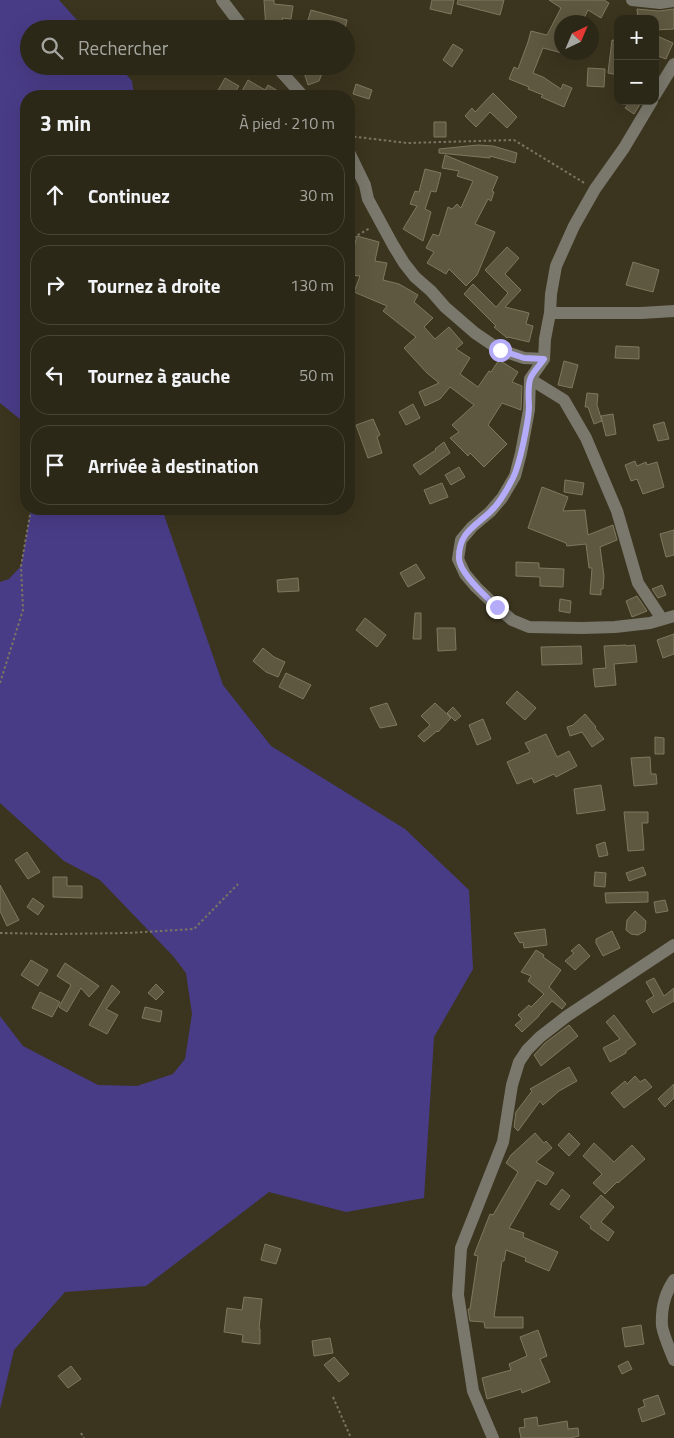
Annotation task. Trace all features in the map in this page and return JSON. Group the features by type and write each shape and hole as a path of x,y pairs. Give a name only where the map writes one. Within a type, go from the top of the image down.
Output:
{"street":[{"path":"222,0 237,20"},
{"path":"632,0 660,3 674,1"},
{"path":"659,88 674,64"},
{"path":"284,75 298,90"},
{"path":"530,379 564,400 586,438 617,511 638,583 668,618 650,623 614,627 529,627 512,620 476,587 458,559 461,540 502,498 515,476 529,410 530,379 544,359 545,339 550,313 550,294 556,266 574,226 650,105"},
{"path":"355,164 365,185 368,199 404,263 415,278 474,333 500,350 524,358 544,359"},
{"path":"550,313 674,311"},
{"path":"493,1438 473,1390 458,1295 460,1257 461,1248 503,1142 512,1085 519,1062 527,1050 560,1021 674,945"},
{"path":"674,1280 669,1287 663,1306 662,1327 674,1360"}],"path":[{"path":"355,137 407,143 514,140 595,190"},
{"path":"355,237 381,222"},
{"path":"0,683 23,610 20,566 30,515"},
{"path":"0,933 128,933 194,929 238,884"},
{"path":"332,1397 350,1438"},
{"path":"81,1433 84,1438"}],"shaded area":[{"path":"0,0 59,0 77,20 20,20 20,75 127,75 132,81 133,90 20,90 20,419 0,403"},
{"path":"30,515 164,515 223,685 271,746 405,829 469,890 473,969 434,1037 424,1198 346,1212 269,1192 146,1286 65,1292 14,1350 0,1409 0,1016 23,1046 98,1085 137,1086 173,1074 185,1059 192,1014 186,973 173,956 100,880 64,861 0,803 0,582 9,579 21,566"}],"building":[{"path":"264,0 274,0 274,4 293,6 291,19 265,20"},
{"path":"432,0 454,0 451,14 430,9"},
{"path":"458,0 504,0 500,15 457,4"},
{"path":"549,0 604,0 609,3 601,18 599,15 588,10 586,15 557,15 561,8"},
{"path":"637,9 659,11 674,9 674,29 659,30 659,15 638,15"},
{"path":"311,10 347,20 308,20"},
{"path":"554,22 554,51 543,48 533,73 561,89 563,84 572,88 564,107 541,97 543,95 528,89 529,87 509,79 514,67 518,69 531,31 547,35"},
{"path":"659,37 673,43 666,59 659,56"},
{"path":"612,40 614,40 614,74 608,73"},
{"path":"453,44 463,50 452,67 443,60"},
{"path":"588,68 605,69 604,87 587,86"},
{"path":"305,75 321,75 319,81 308,85"},
{"path":"225,78 239,86 237,90 218,90"},
{"path":"248,80 265,90 243,90"},
{"path":"356,84 372,90 369,99 355,95"},
{"path":"268,85 276,90 265,90"},
{"path":"493,93 517,117 507,128 490,112 476,127 465,116 472,108 475,112"},
{"path":"628,105 640,105 634,114 625,108"},
{"path":"434,122 446,122 446,137 434,137"},
{"path":"478,145 493,146 517,153 515,163 490,156 490,158 439,153 439,149"},
{"path":"445,155 498,177 492,191 494,192 491,201 488,199 475,224 495,232 477,275 466,286 449,269 446,274 427,263 434,252 426,248 433,234 439,236 448,207 452,209 457,204 461,208 473,181 457,176 459,171 442,168"},
{"path":"425,169 441,173 436,192 431,191 425,209 431,212 423,241 403,229 417,206 410,204 415,191 419,192"},
{"path":"357,236 379,242 375,261 387,263 383,280 399,284 418,295 414,302 433,318 424,327 435,339 449,327 463,343 456,349 470,358 460,374 478,387 499,360 518,372 512,382 522,386 521,410 502,403 488,425 507,444 484,467 470,453 468,456 450,438 459,432 452,425 474,405 450,387 440,399 425,406 419,392 439,383 404,348 416,337 383,311 387,306 355,292 360,276 355,276 355,244"},
{"path":"507,247 519,258 505,274 521,290 505,307 529,313 526,324 533,326 529,342 507,338 494,327 496,326 464,294 473,284 496,307 498,305 508,293 485,270"},
{"path":"633,262 659,270 653,292 626,285"},
{"path":"616,346 639,347 639,359 615,358"},
{"path":"564,361 578,365 572,388 558,385"},
{"path":"587,393 598,394 597,405 602,421 594,424 588,407 585,407"},
{"path":"413,404 420,418 406,425 399,412"},
{"path":"613,414 616,434 606,436 601,416"},
{"path":"373,419 380,435 377,437 382,453 368,458 356,425"},
{"path":"664,422 669,439 658,441 653,425"},
{"path":"444,442 450,453 420,475 413,465 436,450"},
{"path":"635,461 637,466 646,462 647,465 657,462 664,487 643,494 637,479 631,481 625,465"},
{"path":"459,467 465,477 451,485 445,475"},
{"path":"565,480 584,483 582,495 564,492"},
{"path":"442,483 448,497 430,504 424,490"},
{"path":"542,487 568,497 563,511 585,510 588,535 613,525 617,540 600,547 604,576 601,595 590,594 592,568 589,568 586,544 567,546 566,543 528,528"},
{"path":"674,530 674,555 666,557 660,534"},
{"path":"516,562 539,563 539,568 564,569 563,587 540,586 540,577 516,576"},
{"path":"416,564 425,578 408,587 400,573"},
{"path":"298,578 299,591 278,592 277,580"},
{"path":"662,585 666,595 658,598 652,589"},
{"path":"637,596 647,611 632,617 626,601"},
{"path":"560,599 571,601 570,613 559,611"},
{"path":"415,613 421,613 421,639 413,639"},
{"path":"365,618 386,635 377,647 356,630"},
{"path":"437,628 455,628 456,650 438,651"},
{"path":"674,634 674,654 663,658 657,640"},
{"path":"635,645 637,662 614,664 616,685 595,687 593,669 606,668 604,646"},
{"path":"581,646 582,664 542,665 541,647"},
{"path":"263,648 274,657 285,662 278,677 266,672 253,661"},
{"path":"286,673 311,685 303,699 279,687"},
{"path":"517,691 536,708 525,720 506,703"},
{"path":"387,703 397,725 380,728 370,708"},
{"path":"435,703 451,718 438,732 424,742 418,736 430,725 421,716"},
{"path":"453,707 461,716 455,721 447,713"},
{"path":"585,714 604,739 592,747 582,732 570,736 567,727 573,725"},
{"path":"483,719 491,739 477,745 469,725"},
{"path":"546,734 557,757 569,751 577,766 556,777 554,774 534,783 532,778 517,784 507,762 530,752 525,743"},
{"path":"655,737 664,738 664,754 655,754"},
{"path":"650,757 651,774 656,774 657,784 634,786 631,758"},
{"path":"601,785 605,810 577,814 574,789"},
{"path":"624,812 648,812 648,823 642,823 644,850 628,851"},
{"path":"605,842 608,855 599,857 596,845"},
{"path":"27,852 40,872 28,879 15,860"},
{"path":"643,867 646,875 629,881 626,873"},
{"path":"595,872 606,873 605,887 594,886"},
{"path":"53,877 67,877 67,886 82,886 82,898 53,897"},
{"path":"0,885 19,920 7,926 0,911"},
{"path":"648,892 648,902 606,903 605,893"},
{"path":"33,898 44,906 38,915 27,907"},
{"path":"665,900 668,911 656,913 654,902"},
{"path":"635,911 646,921 645,931 638,935 631,934 626,930 627,920"},
{"path":"545,929 547,945 524,948 523,942 520,943 514,933"},
{"path":"612,931 620,948 603,956 596,943 596,939"},
{"path":"579,944 590,956 575,970 565,961 574,953 571,951"},
{"path":"536,950 561,970 549,987 566,1004 562,1009 552,1001 522,1032 515,1025 522,1019 518,1015 529,1005 531,1007 544,994 528,981 531,976 521,972"},
{"path":"31,960 48,970 38,986 21,975"},
{"path":"65,963 99,986 89,997 81,988 67,1012 59,1007 71,985 57,976"},
{"path":"654,978 664,996 674,988 674,1001 653,1013 646,1001 654,996 646,982"},
{"path":"156,984 164,992 156,1000 148,993"},
{"path":"112,985 120,992 106,1009 118,1015 107,1034 89,1025"},
{"path":"40,992 60,1002 52,1017 32,1008"},
{"path":"145,1007 162,1011 160,1022 142,1018"},
{"path":"614,1015 636,1044 626,1053 610,1062 603,1048 620,1039 606,1022"},
{"path":"569,1025 578,1036 541,1066 534,1055 545,1043"},
{"path":"569,1067 577,1081 559,1091 543,1105 540,1101 518,1131 514,1127 516,1112 532,1091 530,1089"},
{"path":"635,1076 640,1082 645,1079 652,1087 624,1108 611,1093 625,1081 627,1084"},
{"path":"674,1084 674,1098 665,1107 658,1099"},
{"path":"535,1133 544,1143 546,1141 552,1148 536,1162 554,1173 546,1185 537,1180 509,1228 524,1233 523,1237 558,1252 549,1271 525,1261 526,1258 506,1250 504,1261 502,1261 494,1317 523,1317 523,1328 485,1328 484,1322 470,1321 468,1309 470,1309 478,1256 474,1255 490,1214 493,1215 518,1172 506,1163 511,1155"},
{"path":"569,1133 580,1144 569,1156 558,1145"},
{"path":"594,1143 614,1162 632,1145 645,1159 605,1194 593,1183 602,1174 583,1156"},
{"path":"562,1189 570,1196 559,1210 550,1204"},
{"path":"601,1195 614,1207 601,1222 614,1232 608,1241 590,1228 591,1226 580,1217"},
{"path":"265,1244 281,1249 276,1264 261,1260"},
{"path":"244,1297 262,1299 259,1329 260,1344 242,1342 243,1335 224,1332 227,1308 242,1310"},
{"path":"641,1325 644,1344 625,1347 622,1328"},
{"path":"538,1330 547,1356 540,1359 550,1382 522,1393 521,1389 487,1399 482,1378 511,1370 509,1364 527,1356 520,1337"},
{"path":"330,1338 333,1353 314,1356 312,1341"},
{"path":"334,1357 349,1374 339,1382 324,1365"},
{"path":"628,1361 632,1369 622,1374 618,1366"},
{"path":"71,1366 81,1379 68,1388 58,1376"},
{"path":"658,1395 665,1414 642,1422 638,1409 645,1406 643,1400"},
{"path":"537,1417 538,1426 567,1421 568,1429 578,1428 579,1436 570,1438 521,1438 519,1428 525,1427 524,1419"}],"route":[{"path":"497,607 476,587 466,574 458,559 461,540 502,498 515,476 529,410 530,379 544,359 524,358 500,350"}]}
